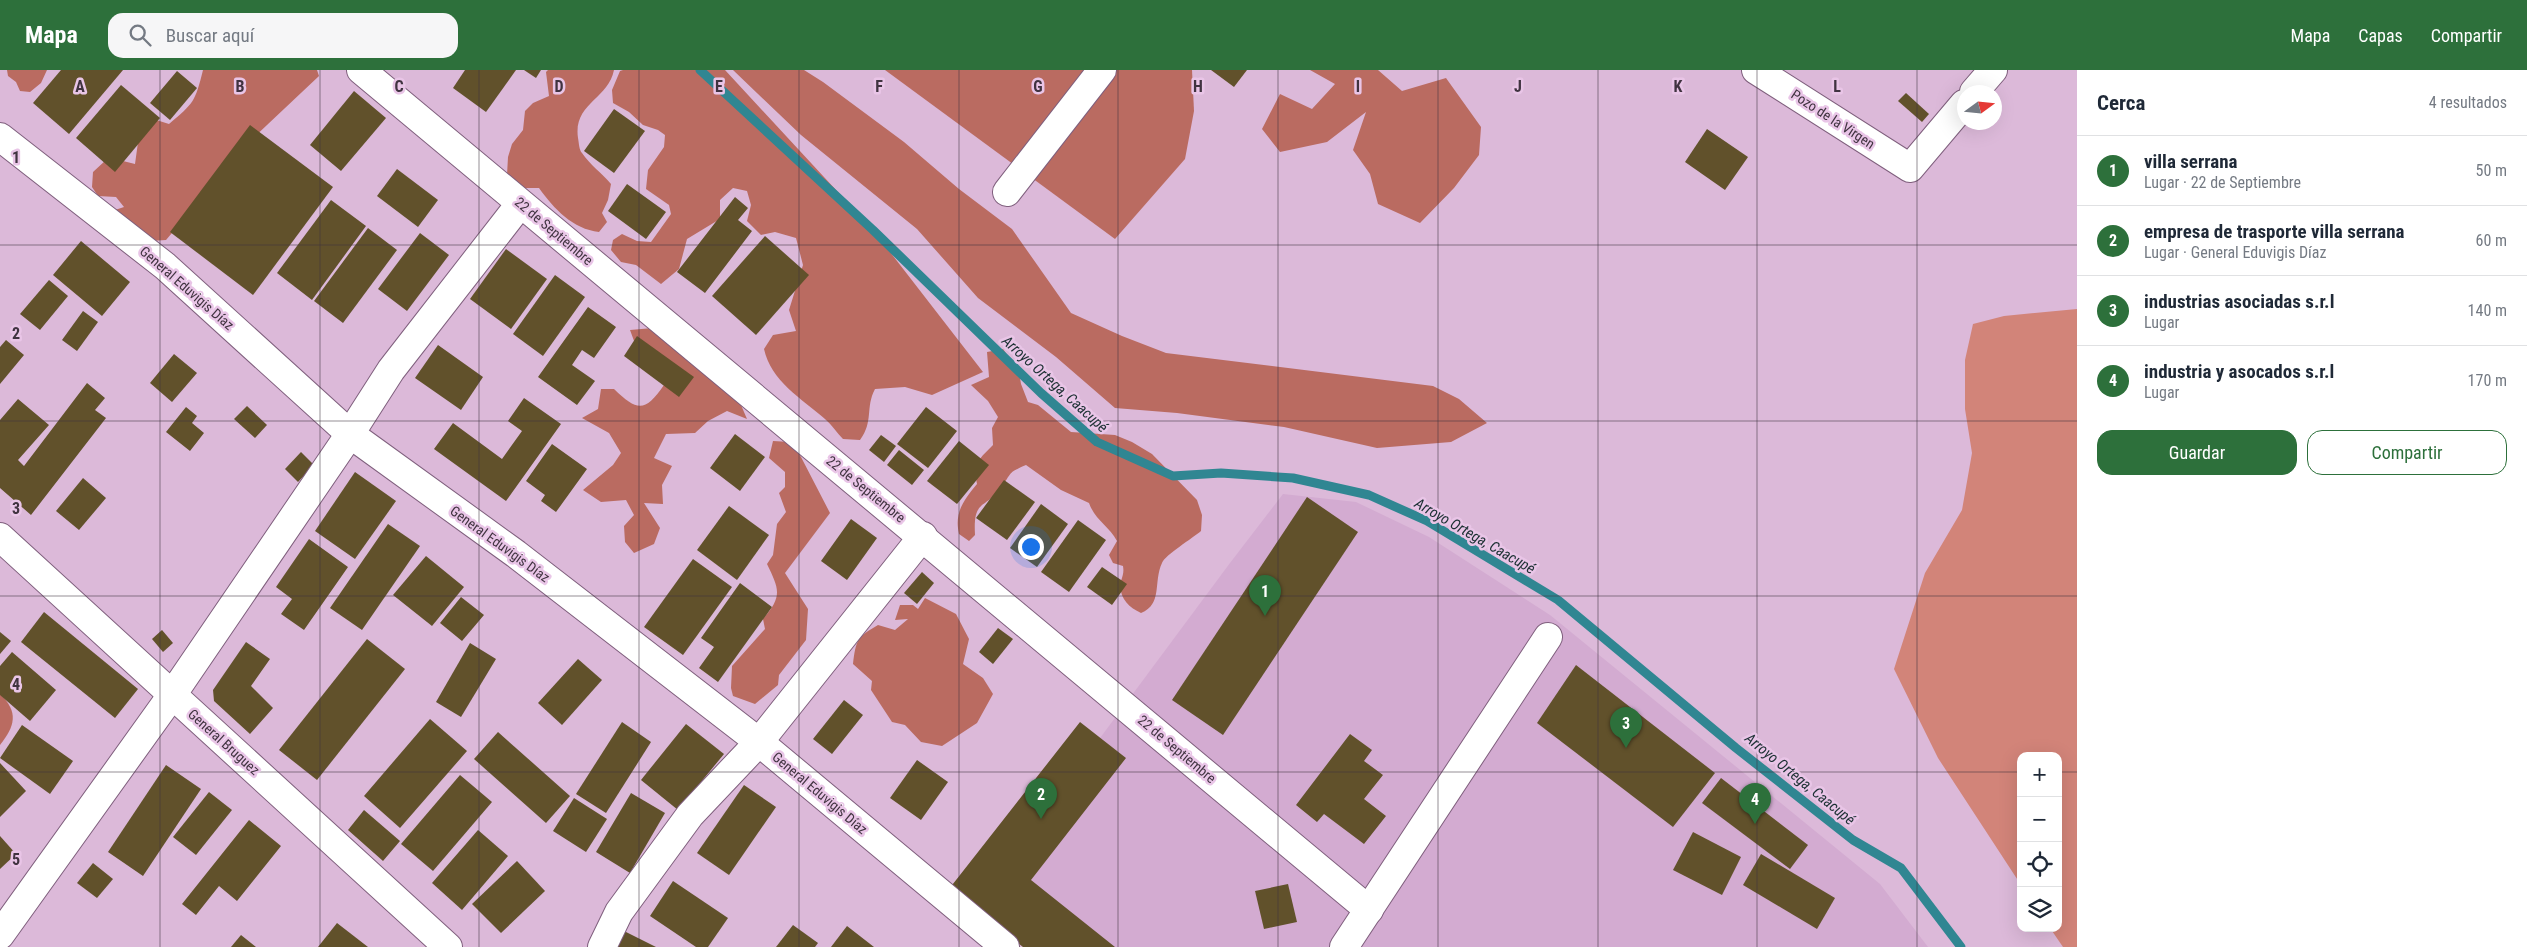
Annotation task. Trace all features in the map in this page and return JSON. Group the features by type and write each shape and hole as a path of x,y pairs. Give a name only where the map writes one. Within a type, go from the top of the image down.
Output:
{"street":[{"name":"22 de Septiembre","path":"361,70 1370,910"},
{"path":"1007,192 1102,70"},
{"name":"Pozo de la Virgen","path":"1756,70 1910,168 1957,112"},
{"path":"1980,85 1993,70"},
{"name":"General Eduvigis Díaz","path":"0,136 166,266 350,434 516,554 759,742 1005,947"},
{"path":"0,935 172,695 350,434 391,370 520,204"},
{"path":"602,947 619,912 690,815 759,742 923,536"},
{"name":"General Bruguez","path":"0,537 448,947"},
{"path":"1344,947 1548,636"}],"shaded area":[{"path":"7,70 47,70 41,83 30,92 20,91 16,82 8,76"},
{"path":"203,70 317,70 319,76 251,140 166,240 150,241 112,211 124,207 116,197 98,196 92,187 93,172 106,160 135,164 140,128 150,118 169,124 184,111 195,96"},
{"path":"548,70 614,70 611,80 586,109 578,126 581,152 611,184 608,200 602,213 607,222 599,232 581,227 565,217 539,188 524,188 507,175 508,157 512,144 523,130 525,111 533,103 549,96 546,72"},
{"path":"725,70 873,230 983,372 932,395 905,387 875,389 870,402 867,427 860,440 843,439 828,421 780,380 768,360 764,349 773,335 796,331 789,310 803,265 796,238 775,232 761,235 747,221 751,205 747,191 733,188 720,200 720,219 687,239 679,269 661,284 636,265 621,262 611,250 613,240 622,234 637,241 651,242 671,214 669,205 646,189 648,170 664,147 665,135 658,130 643,125 629,112 613,103 612,90 620,71"},
{"path":"733,70 804,70 823,82 904,142 959,189 1012,229 1071,313 1166,353 1433,386 1459,399 1487,423 1451,442 1377,448 1284,427 1177,413 1115,408 1056,357 978,298 917,229 801,135"},
{"path":"885,70 1192,70 1194,111 1185,159 1115,239"},
{"path":"1310,70 1378,70 1402,91 1446,78 1481,127 1479,155 1454,188 1420,223 1378,204 1370,174 1353,150 1366,112 1327,142 1280,152 1262,129 1280,94 1312,109 1335,84"},
{"path":"2077,309 2077,947 2063,947 2053,932 2062,932 2062,752 2017,752 2017,879 1938,758 1894,669 1925,573 1962,510 1972,453 1965,409 1965,360 1973,324 2004,316"},
{"path":"653,328 735,391 747,419 727,411 708,421 695,433 666,434 654,458 672,466 662,485 663,504 644,503 660,528 654,544 634,553 625,542 624,526 634,515 626,500 601,502 583,490 613,465 621,453 609,433 582,418 598,409 601,389 614,389 629,402 641,406 652,400 657,394 664,385 637,349 630,330"},
{"path":"1003,349 1019,372 1021,384 1028,402 1038,405 1071,432 1115,435 1132,442 1152,454 1197,500 1202,515 1201,531 1164,560 1159,570 1155,598 1148,609 1141,613 1132,608 1123,597 1120,587 1123,566 1113,563 1109,555 1117,541 1095,514 1089,503 1061,490 1026,465 1013,472 995,495 978,510 975,535 969,541 959,534 958,519 961,507 977,484 976,471 978,462 993,445 992,428 998,417 988,401 971,385 989,377 987,352"},
{"path":"773,441 790,442 801,457 830,513 785,573 808,609 806,640 779,675 778,685 755,704 733,696 731,688 732,666 765,629 763,619 776,598 776,586 767,564 773,555 777,524 786,512 779,493 785,487 785,472 769,458"},
{"path":"1283,494 1356,502 1429,537 1550,615 1880,884 1928,947 1048,947 985,893"},
{"path":"925,598 956,614 969,639 963,664 983,678 993,694 977,723 942,746 921,742 905,725 892,722 871,690 872,681 853,664 855,649 862,636 878,625 895,630 908,619 895,620 900,605 913,605 918,609"},
{"path":"0,694 10,707 13,719 9,732 0,745"}],"building":[{"path":"61,70 123,70 69,134 33,103"},
{"path":"465,70 516,70 486,112 453,88"},
{"path":"524,70 541,70 536,78"},
{"path":"1211,70 1247,70 1234,87"},
{"path":"177,71 197,88 170,120 150,103"},
{"path":"121,85 160,118 115,172 76,138"},
{"path":"354,91 386,118 341,171 310,145"},
{"path":"1906,93 1929,114 1922,122 1898,101"},
{"path":"614,109 645,131 614,173 584,151"},
{"path":"250,125 333,187 253,295 170,232"},
{"path":"1707,129 1748,157 1725,190 1685,162"},
{"path":"397,169 438,200 418,227 377,196"},
{"path":"627,184 666,212 646,239 608,211"},
{"path":"735,197 748,208 738,220 752,231 705,293 677,272"},
{"path":"331,200 366,226 312,300 277,273"},
{"path":"368,228 397,250 343,323 314,301"},
{"path":"420,233 449,255 407,311 378,289"},
{"path":"765,236 809,275 756,335 712,296"},
{"path":"81,241 130,282 102,316 53,275"},
{"path":"506,249 547,279 511,329 470,299"},
{"path":"555,275 585,297 543,356 513,334"},
{"path":"49,280 68,296 40,330 20,314"},
{"path":"588,307 616,327 594,358 582,350 572,365 595,381 577,405 538,377"},
{"path":"83,311 98,322 77,351 62,340"},
{"path":"637,336 694,377 679,397 624,356"},
{"path":"6,340 24,355 0,384 0,347"},
{"path":"438,345 483,377 461,410 415,378"},
{"path":"174,354 197,373 172,402 150,383"},
{"path":"87,383 105,398 95,410 106,418 31,515 0,488 0,420 18,399 49,425 18,460 24,466"},
{"path":"524,398 561,424 506,501 434,449 453,423 502,459 522,431 508,421"},
{"path":"247,406 267,425 255,438 234,419"},
{"path":"186,407 197,416 192,423 204,433 190,451 166,432"},
{"path":"926,407 957,431 928,468 897,444"},
{"path":"735,434 765,457 740,491 710,468"},
{"path":"881,435 896,446 884,462 869,450"},
{"path":"959,441 989,465 957,504 927,481"},
{"path":"552,444 587,469 556,512 541,501 545,495 526,481"},
{"path":"899,450 924,470 912,485 887,465"},
{"path":"301,452 314,465 298,482 285,469"},
{"path":"355,472 396,501 355,559 315,531"},
{"path":"83,478 106,498 79,530 56,511"},
{"path":"1004,480 1035,502 1007,540 976,518"},
{"path":"1307,497 1358,532 1223,735 1172,700"},
{"path":"1041,504 1068,524 1037,567 1010,548"},
{"path":"729,506 769,535 737,580 697,550"},
{"path":"851,519 877,538 847,580 821,561"},
{"path":"1078,520 1106,540 1069,592 1041,572"},
{"path":"388,524 420,546 362,630 330,608"},
{"path":"309,539 348,567 304,630 281,614 292,599 276,587"},
{"path":"426,556 464,587 432,626 393,595"},
{"path":"693,559 732,587 683,655 644,627"},
{"path":"1102,567 1127,584 1112,605 1087,587"},
{"path":"922,572 934,583 917,604 904,593"},
{"path":"740,583 772,607 718,682 699,668 714,647 701,638"},
{"path":"461,597 484,615 462,641 440,623"},
{"path":"44,612 138,689 115,718 21,642"},
{"path":"998,628 1013,639 993,664 979,652"},
{"path":"162,630 173,643 163,652 152,639"},
{"path":"0,632 11,641 0,654"},
{"path":"367,639 405,669 317,780 279,750"},
{"path":"246,642 270,659 251,686 273,708 250,734 214,701 213,690"},
{"path":"470,643 496,659 461,717 436,702"},
{"path":"12,652 56,690 30,721 0,695 0,666"},
{"path":"578,659 602,680 562,725 538,703"},
{"path":"1576,665 1715,773 1673,827 1537,723"},
{"path":"844,700 863,715 832,754 813,739"},
{"path":"430,719 467,751 400,828 364,796"},
{"path":"622,722 651,742 606,813 576,794"},
{"path":"1080,722 1126,758 1031,880 1115,947 1023,947 949,889"},
{"path":"686,724 724,754 678,810 641,780"},
{"path":"22,725 73,761 50,794 0,758"},
{"path":"498,732 570,796 546,823 474,759"},
{"path":"1350,734 1372,750 1364,761 1383,775 1364,799 1386,816 1364,844 1324,814 1317,822 1296,805"},
{"path":"917,760 948,782 921,820 890,798"},
{"path":"0,763 26,791 0,817"},
{"path":"166,765 201,789 143,876 108,852"},
{"path":"460,775 492,802 433,871 401,844"},
{"path":"1721,778 1808,845 1790,869 1702,803"},
{"path":"744,785 776,807 729,875 697,853"},
{"path":"209,792 232,810 196,855 173,837"},
{"path":"631,793 665,813 630,873 596,852"},
{"path":"574,798 607,819 586,852 553,831"},
{"path":"364,810 400,841 383,861 348,830"},
{"path":"249,820 281,846 237,901 219,886 196,915 182,904"},
{"path":"478,830 508,856 462,910 432,883"},
{"path":"1693,832 1741,857 1722,895 1673,870"},
{"path":"0,836 16,854 0,869"},
{"path":"1761,854 1835,898 1817,929 1743,885"},
{"path":"517,861 545,891 501,933 472,904"},
{"path":"93,863 113,879 97,898 77,883"},
{"path":"673,881 728,918 708,947 696,947 650,916"},
{"path":"1288,884 1297,922 1264,929 1255,891"},
{"path":"337,923 368,947 318,947"},
{"path":"793,925 818,943 815,947 776,947"},
{"path":"847,926 874,947 831,947"},
{"path":"616,927 656,947 606,947"},
{"path":"241,935 256,947 231,947"}],"waterway":[{"name":"Arroyo Ortega, Caacupé","path":"700,70 873,230 1041,393 1097,442 1173,476 1221,473 1293,478 1369,495 1427,521 1558,600 1736,748 1853,840 1901,868 1961,947"}],"place":[{"name":"villa serrana","path":"1265,616"},
{"name":"industrias asociadas s.r.l","path":"1626,748"},
{"name":"empresa de trasporte villa serrana","path":"1041,819"},
{"name":"industria y asocados s.r.l","path":"1755,824"}]}
